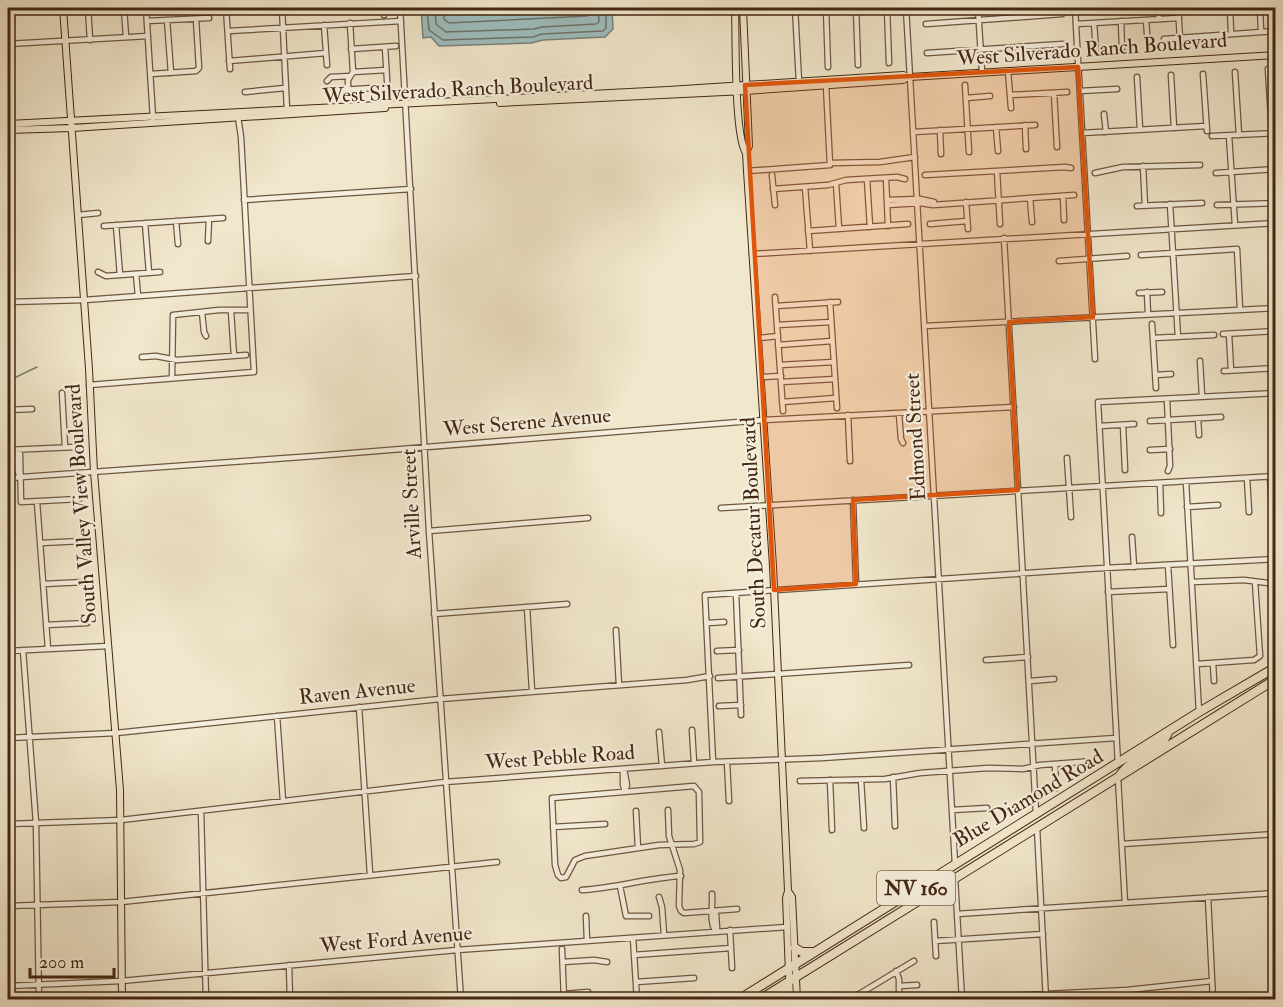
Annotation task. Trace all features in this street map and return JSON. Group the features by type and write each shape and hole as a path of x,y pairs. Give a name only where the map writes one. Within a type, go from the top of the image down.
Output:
{"highway":[{"name":"Blue Diamond Road","path":"738,999 1275,667"},
{"name":"Blue Diamond Road","path":"759,999 1275,680"},
{"path":"1118,777 1126,766 1164,741 1169,732"},
{"path":"1070,807 1076,795 1111,773 1118,764"},
{"path":"795,948 802,952 814,951"},
{"path":"772,991 785,991 790,999"}],"main road":[{"name":"South Valley View Boulevard","path":"63,8 94,472 116,733 121,820 122,999"},
{"name":"South Decatur Boulevard","path":"735,8 741,88"},
{"name":"South Decatur Boulevard","path":"742,8 742,147 746,153 774,590 788,891 786,898 787,927 797,999"},
{"name":"West Silverado Ranch Boulevard","path":"8,124 71,125 287,110 826,86 982,72 1275,55"},
{"name":"West Silverado Ranch Boulevard","path":"741,88 903,75 910,77"},
{"name":"West Silverado Ranch Boulevard","path":"8,130 153,118 278,115 405,105"},
{"path":"278,115 287,110"},
{"name":"South Decatur Boulevard","path":"788,891 792,897 795,948 792,965"},
{"name":"South Decatur Boulevard","path":"790,999 793,979"}],"street":[{"path":"88,8 90,40"},
{"path":"124,8 126,37"},
{"path":"146,8 153,118"},
{"path":"226,8 230,69"},
{"path":"282,8 287,110"},
{"path":"328,17 327,9 371,8"},
{"path":"384,8 384,15"},
{"name":"Arville Street","path":"400,8 434,614 461,999"},
{"path":"795,8 799,82"},
{"path":"826,8 828,67"},
{"path":"856,8 858,64"},
{"path":"887,8 889,63"},
{"name":"Edmond Street","path":"906,8 955,864"},
{"path":"978,8 982,72"},
{"path":"1075,8 1095,359"},
{"path":"1158,8 1159,19"},
{"path":"1178,8 1180,38"},
{"path":"1230,8 1231,33"},
{"path":"1260,8 1262,32"},
{"path":"926,24 1062,14"},
{"path":"147,21 209,18"},
{"path":"1076,24 1179,18"},
{"path":"151,74 197,70 196,19"},
{"path":"167,20 171,73"},
{"path":"1146,20 1148,47"},
{"path":"228,31 401,21"},
{"path":"1120,21 1122,49"},
{"path":"348,90 351,74 350,23"},
{"path":"1094,23 1096,50"},
{"path":"324,25 327,65"},
{"path":"1164,39 1275,31"},
{"path":"8,44 148,36"},
{"path":"927,53 1064,44"},
{"path":"351,49 396,46"},
{"path":"385,47 388,96"},
{"path":"230,61 326,53"},
{"path":"1212,136 1274,133 1268,69"},
{"path":"327,81 331,77 386,70"},
{"path":"1008,71 1011,108"},
{"path":"1235,72 1239,135"},
{"path":"1082,133 1140,129 1207,129 1203,74"},
{"path":"1171,75 1174,128"},
{"path":"1137,77 1140,129"},
{"path":"965,85 969,152"},
{"path":"826,86 830,164"},
{"path":"342,90 387,87"},
{"path":"245,92 285,88"},
{"path":"1080,91 1117,89"},
{"path":"1010,95 1067,92"},
{"path":"1054,93 1057,147"},
{"path":"966,98 990,96"},
{"path":"1104,114 1106,132"},
{"path":"89,385 254,372 238,115"},
{"path":"1025,125 1026,149"},
{"path":"914,132 1035,125"},
{"path":"996,127 998,150"},
{"path":"940,130 941,154"},
{"path":"1229,136 1234,225"},
{"path":"747,171 880,162 915,157"},
{"path":"1095,172 1143,166 1200,165"},
{"path":"1143,166 1145,206"},
{"path":"925,175 1071,168"},
{"path":"1216,173 1275,169"},
{"path":"997,171 1000,224"},
{"path":"772,175 775,205"},
{"path":"773,189 867,179 897,177 905,179"},
{"path":"886,178 888,226"},
{"path":"867,179 870,227"},
{"path":"836,183 839,229"},
{"path":"805,187 810,250"},
{"path":"244,200 411,189"},
{"path":"887,203 918,201 940,204 1074,195"},
{"path":"1063,196 1064,220"},
{"path":"1030,198 1032,222"},
{"path":"966,202 968,229"},
{"path":"1137,206 1202,203"},
{"path":"1217,205 1275,203"},
{"path":"1170,204 1178,337"},
{"path":"78,215 98,213"},
{"path":"104,226 223,218"},
{"path":"208,242 209,219"},
{"path":"176,221 178,244"},
{"path":"930,224 967,221"},
{"path":"145,223 149,273"},
{"path":"752,254 1275,223"},
{"path":"808,231 908,224"},
{"path":"116,225 120,275"},
{"path":"1004,238 1036,813"},
{"path":"1141,255 1237,249 1240,309"},
{"path":"1059,261 1127,256"},
{"path":"98,272 106,276 160,272"},
{"path":"136,274 138,296"},
{"path":"8,302 84,300 416,276"},
{"path":"1139,293 1162,291"},
{"path":"1147,292 1148,314"},
{"path":"775,297 783,411"},
{"path":"830,302 837,408"},
{"path":"776,306 838,302"},
{"path":"925,326 1275,308"},
{"path":"171,378 173,315 250,310"},
{"path":"231,311 234,356"},
{"path":"202,312 206,336"},
{"path":"777,325 831,322"},
{"path":"1152,324 1156,388"},
{"path":"1231,370 1226,334 1275,331"},
{"path":"1153,338 1214,335"},
{"path":"759,338 778,336"},
{"path":"778,345 832,341"},
{"path":"142,357 156,356 170,360 246,355"},
{"path":"1200,361 1202,396"},
{"path":"780,365 834,362"},
{"path":"1224,370 1275,368"},
{"path":"1156,375 1171,374"},
{"path":"761,377 835,379"},
{"path":"62,393 64,447"},
{"path":"1118,764 1098,402 1275,393"},
{"path":"782,402 836,398"},
{"path":"1167,399 1170,449 1168,471"},
{"name":"West Serene Avenue","path":"8,478 764,420 1014,407"},
{"path":"8,410 32,409"},
{"path":"899,414 903,443"},
{"path":"848,415 850,461"},
{"path":"1150,421 1221,417"},
{"path":"1198,418 1198,435"},
{"path":"1100,426 1134,424"},
{"path":"1122,425 1125,470"},
{"path":"8,450 76,447"},
{"path":"1150,450 1170,449"},
{"path":"18,450 21,502 79,500"},
{"path":"1067,458 1071,517"},
{"path":"713,762 705,595 1107,568 1275,560 1273,477 721,508"},
{"path":"1247,478 1249,512"},
{"path":"1186,482 1199,712"},
{"path":"1160,483 1161,513"},
{"path":"853,500 856,584"},
{"path":"37,502 48,649"},
{"path":"1187,507 1218,505"},
{"path":"429,531 588,518"},
{"path":"1132,537 1134,567"},
{"path":"40,543 82,541"},
{"path":"1168,565 1173,645"},
{"path":"1192,582 1232,580 1275,584"},
{"path":"43,584 85,582"},
{"path":"1197,664 1260,657 1255,582"},
{"path":"1108,592 1169,589"},
{"path":"736,593 741,715"},
{"path":"434,614 567,604"},
{"path":"527,607 532,691"},
{"path":"708,623 724,622"},
{"path":"46,625 87,623"},
{"path":"616,630 619,685"},
{"path":"8,651 108,646"},
{"path":"23,650 36,824 39,999"},
{"path":"717,651 739,650"},
{"path":"986,660 1028,657"},
{"path":"1213,663 1214,681"},
{"path":"718,678 909,665"},
{"name":"Raven Avenue","path":"8,738 116,733 440,699 687,680 710,676"},
{"path":"1030,681 1054,679"},
{"path":"719,706 741,705"},
{"path":"360,707 370,874"},
{"path":"277,716 283,801"},
{"path":"692,730 694,764"},
{"path":"659,732 662,766"},
{"name":"West Pebble Road","path":"8,825 121,820 445,782 713,762 1116,738"},
{"path":"800,781 861,780 903,774 988,768 1013,769 1095,761"},
{"path":"726,762 729,801"},
{"path":"1055,764 1056,788"},
{"path":"624,769 627,785 625,791"},
{"path":"893,777 895,826"},
{"path":"1118,777 1125,903"},
{"path":"830,780 832,830"},
{"path":"861,780 864,828"},
{"path":"697,788 700,842 585,856 575,860 566,877 561,878 555,865 552,798 625,791 697,788"},
{"path":"952,810 987,808"},
{"path":"668,810 671,845 681,876 681,911 737,909"},
{"path":"201,811 206,999"},
{"path":"636,812 638,848"},
{"path":"553,827 605,824"},
{"path":"1037,828 1046,999"},
{"path":"1122,844 1275,834"},
{"path":"8,906 121,902 497,862"},
{"path":"582,890 620,886 649,878 681,876"},
{"path":"956,878 962,999 1045,992 1127,990 1138,987 1212,981"},
{"path":"620,886 626,916 649,915"},
{"path":"957,914 1275,893"},
{"path":"712,894 713,911 716,914 717,928 715,931"},
{"path":"659,897 664,935"},
{"path":"1208,897 1213,999"},
{"path":"586,916 587,940"},
{"path":"934,922 936,956"},
{"name":"West Ford Avenue","path":"8,986 121,981 458,950 787,927"},
{"path":"730,930 732,968"},
{"path":"935,941 1043,934"},
{"path":"633,938 637,999"},
{"path":"634,955 731,948"},
{"path":"562,949 564,997 588,992"},
{"path":"563,962 594,960 607,962"},
{"path":"853,999 914,961"},
{"path":"289,965 290,999"},
{"path":"896,971 899,999"},
{"path":"636,982 694,978"},
{"path":"899,986 917,985"},
{"path":"1127,990 1128,999"}],"highlighted area":[{"path":"1078,67 1093,317 1009,322 1018,490 853,500 856,584 774,590 745,85"}],"water":[{"path":"421,8 612,8 613,29 605,37 543,40 531,43 439,46 431,37 423,38"}],"waterway":[{"path":"8,381 37,367"}]}
